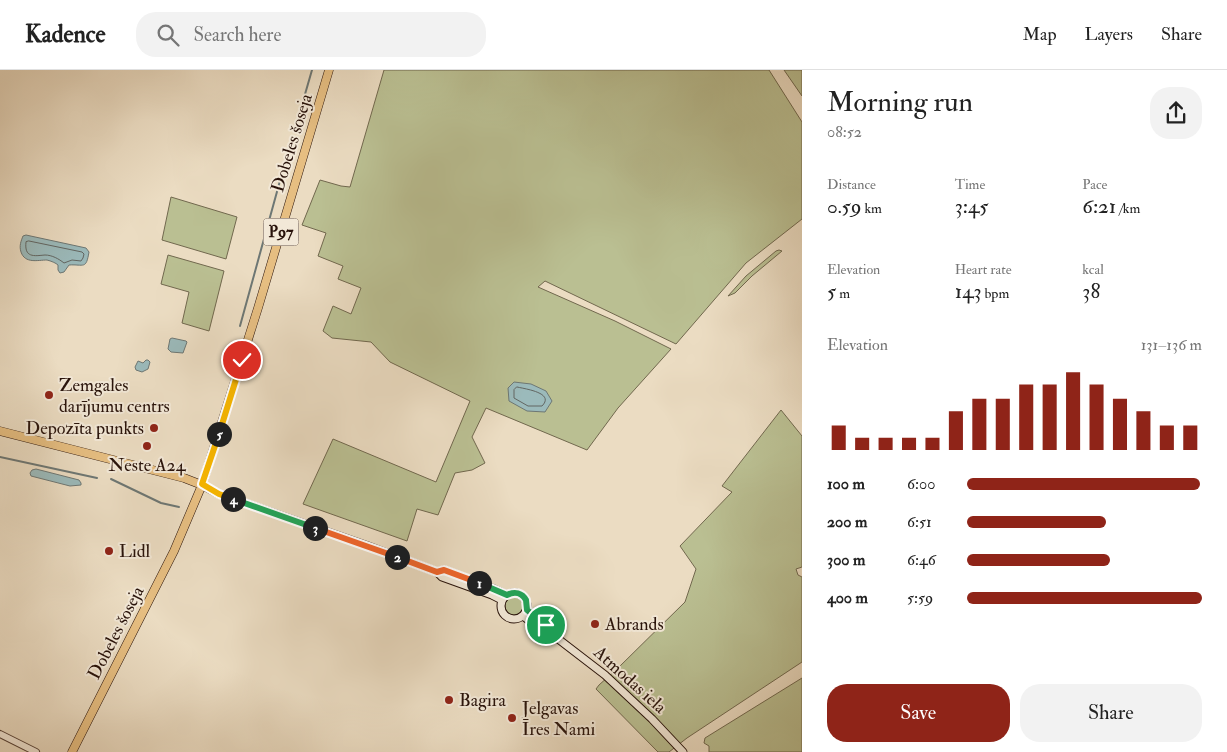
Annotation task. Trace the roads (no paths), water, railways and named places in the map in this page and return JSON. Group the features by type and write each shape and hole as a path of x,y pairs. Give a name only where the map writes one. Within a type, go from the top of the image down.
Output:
{"main road":[{"name":"Dobeles šoseja","path":"72,752 174,551 202,484 258,308 329,70"},
{"path":"0,431 184,478 202,484 219,494 437,572 444,570 494,589 504,598"},
{"path":"513,593 523,596 527,604 525,613 518,619 513,620 504,616 501,608 504,598 513,593"},
{"name":"Atmodas iela","path":"525,613 552,630 553,635 604,675 683,752"}],"street":[{"path":"0,734 36,752"}],"water":[{"path":"26,235 86,248 89,252 87,261 84,265 69,265 64,272 60,273 58,265 53,262 29,260 23,256 20,248 23,236"},
{"path":"170,339 187,342 183,353 171,352 168,349"},
{"path":"146,360 150,362 148,369 142,372 136,370 135,367 138,361 143,363"},
{"path":"514,382 531,384 546,391 552,401 545,412 527,411 509,401 508,388"},
{"path":"36,469 79,480 81,485 70,486 31,476 32,470"}],"waterway":[{"path":"297,122 312,70"},
{"path":"240,326 286,159"},
{"path":"0,457 97,478"},
{"path":"111,479 161,503 179,507"}],"place":[{"name":"Zemgales darījumu centrs","path":"49,395"},
{"name":"Depozīta punkts","path":"154,428"},
{"name":"Neste A24","path":"147,446"},
{"name":"Lidl","path":"109,551"},
{"name":"Abrands","path":"595,624"},
{"name":"Bagira","path":"449,700"},
{"name":"Jelgavas Īres Nami","path":"512,718"}]}
